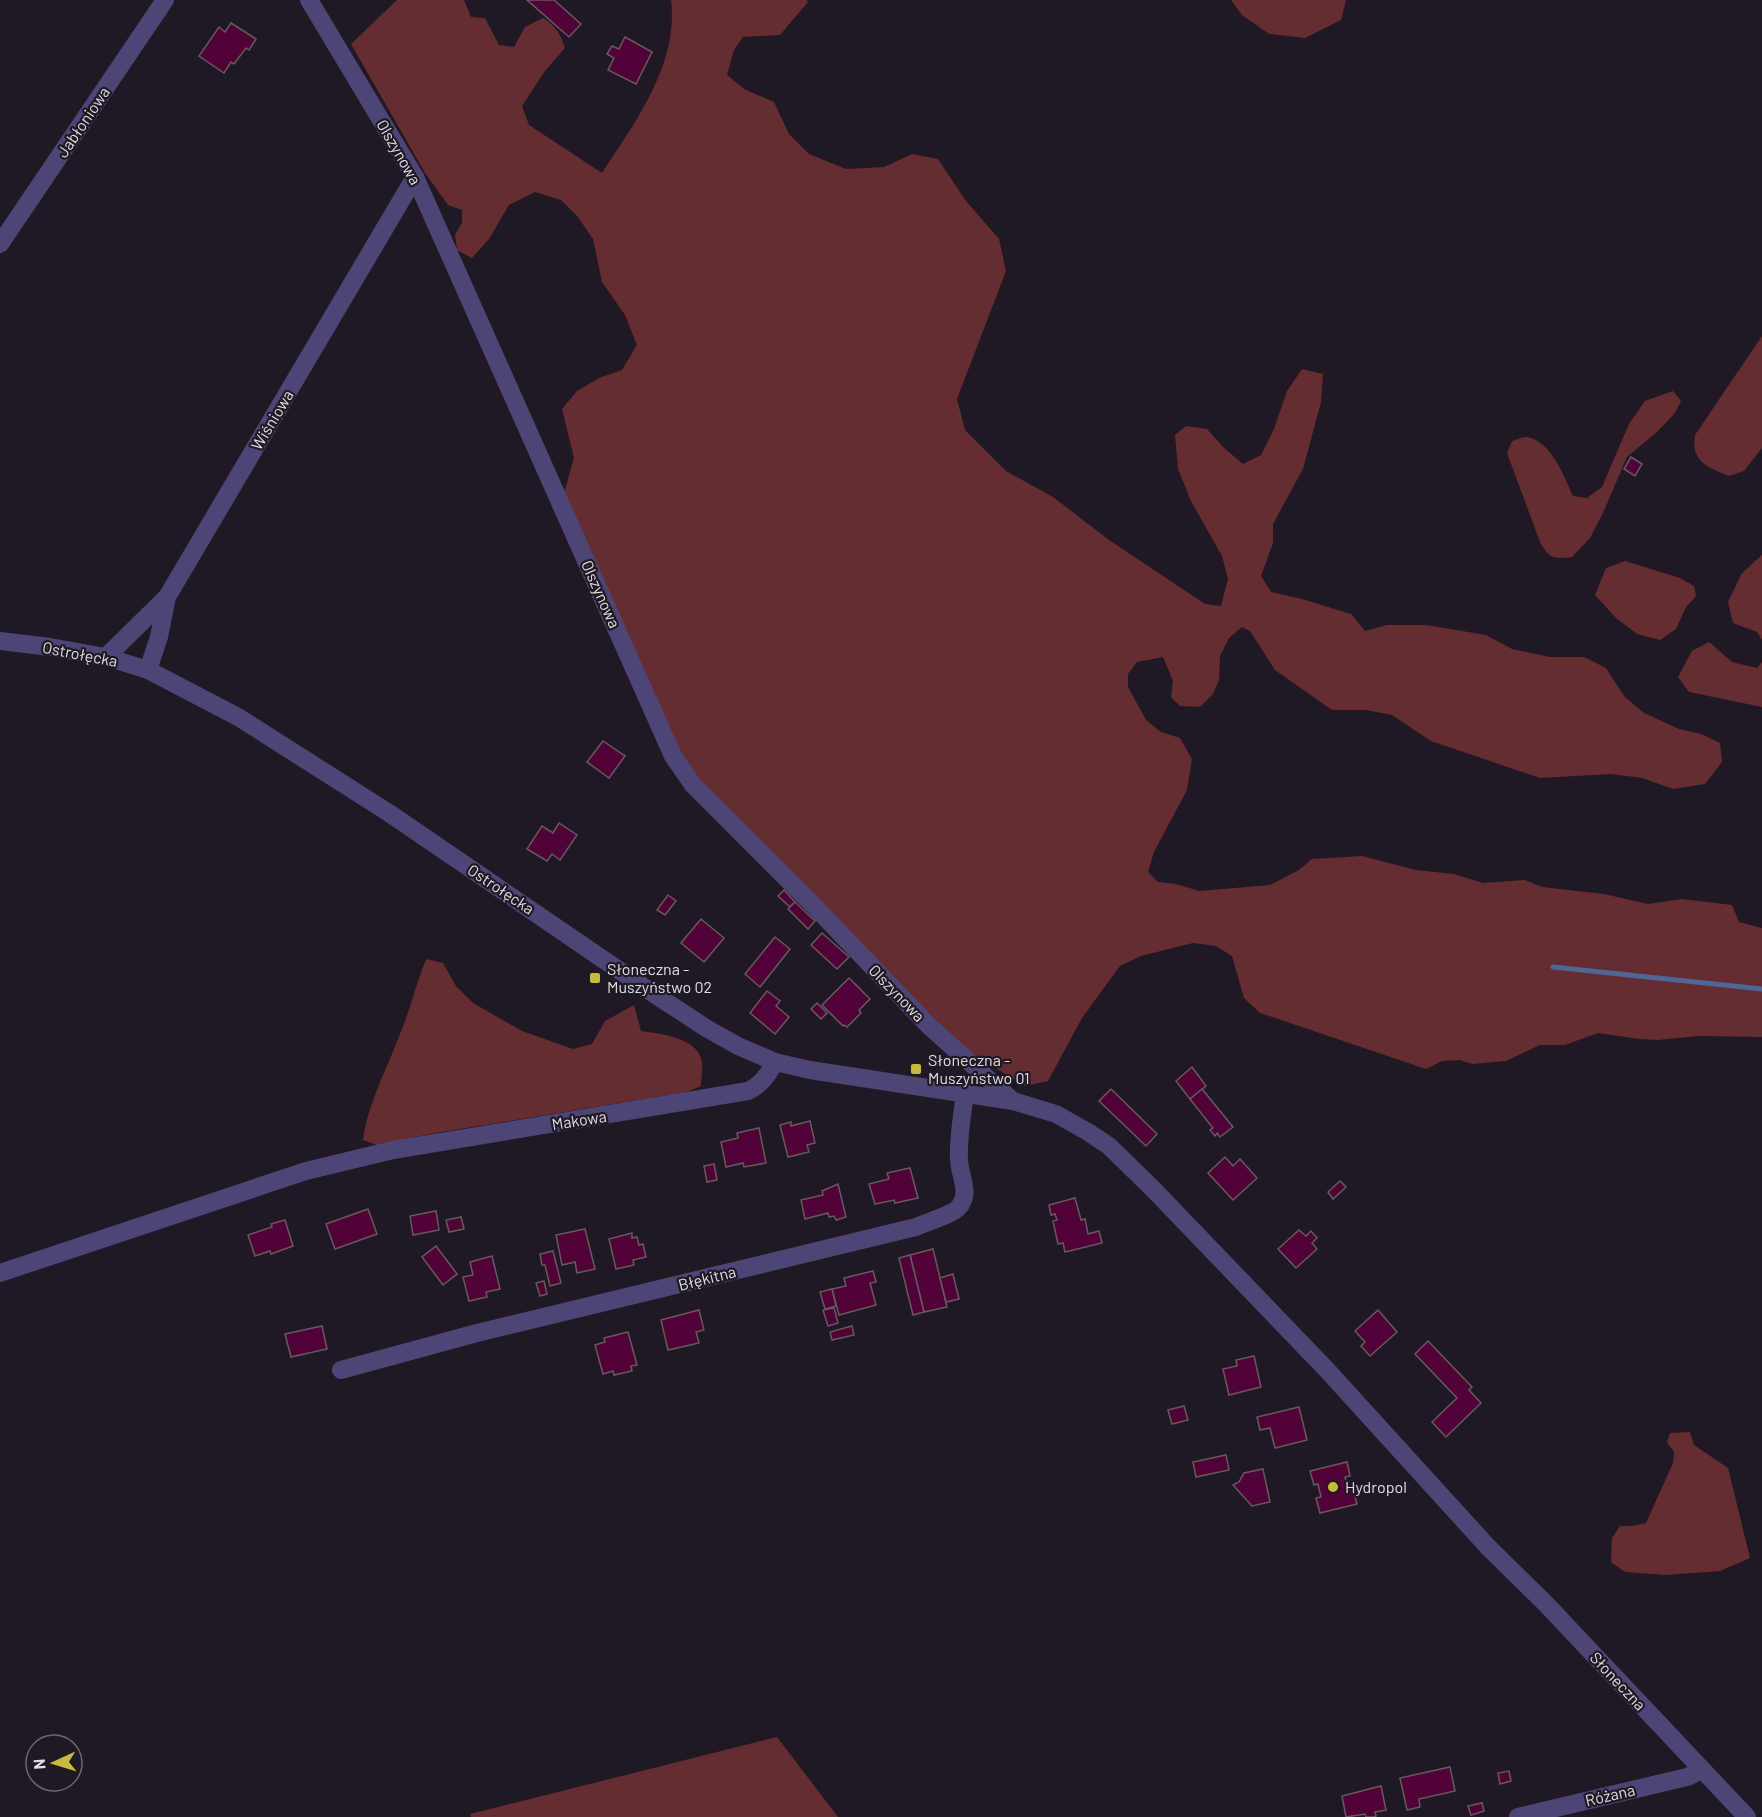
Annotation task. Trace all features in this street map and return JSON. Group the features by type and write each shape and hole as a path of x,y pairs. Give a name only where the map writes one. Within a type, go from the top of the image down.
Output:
{"street":[{"name":"Jabłoniowa","path":"0,244 165,0"},
{"name":"Olszynowa","path":"309,0 415,177 663,735 681,769 693,785 815,907 929,1026 1013,1101"},
{"name":"Wiśniowa","path":"148,670 159,637 167,597 415,177"},
{"path":"106,657 167,597"},
{"name":"Ostrołęcka","path":"0,640 106,657 148,670 238,717 389,813 706,1028 738,1046 775,1062 860,1079 1013,1101"},
{"name":"Makowa","path":"0,1273 306,1171 369,1155 747,1091 765,1079 775,1062"},
{"name":"Błękitna","path":"341,1370 477,1333 916,1227 957,1209 964,1199 959,1140 965,1094"},
{"name":"Słoneczna","path":"1013,1101 1056,1114 1072,1122 1108,1146 1153,1189 1327,1370 1488,1547 1546,1604 1747,1817"},
{"name":"Różana","path":"1518,1817 1687,1777 1702,1770"}],"shaded area":[{"path":"397,0 464,0 471,17 485,18 499,45 514,47 525,27 543,18 551,24 559,34 565,48 545,71 522,106 529,125 602,173 640,113 661,69 672,24 671,0 806,0 808,2 780,35 743,37 734,50 727,75 744,89 774,102 789,134 809,154 846,169 884,167 912,154 938,159 966,201 999,239 1006,271 957,399 965,430 1006,471 1053,497 1109,540 1205,604 1221,606 1228,579 1222,556 1191,501 1178,469 1175,435 1186,426 1207,429 1243,464 1261,455 1274,429 1287,391 1302,369 1323,374 1321,402 1303,469 1273,524 1273,543 1261,576 1271,592 1351,614 1365,631 1387,625 1426,625 1486,635 1512,649 1550,657 1584,657 1606,668 1624,696 1644,713 1679,729 1701,734 1720,743 1722,762 1705,784 1673,789 1642,778 1611,774 1540,778 1431,741 1392,715 1366,710 1332,710 1275,670 1250,631 1242,627 1229,638 1220,656 1219,680 1213,694 1200,707 1180,706 1171,697 1173,681 1163,657 1137,662 1128,674 1128,687 1146,720 1161,732 1180,738 1192,759 1187,790 1154,852 1148,872 1158,882 1176,884 1199,891 1270,885 1299,870 1312,859 1362,856 1416,870 1454,874 1483,883 1525,880 1542,887 1604,894 1648,904 1682,899 1732,905 1739,922 1762,928 1762,1037 1699,1036 1658,1040 1598,1033 1565,1045 1540,1045 1506,1061 1472,1064 1460,1060 1442,1061 1426,1069 1260,1013 1244,998 1232,956 1216,946 1193,943 1141,956 1120,966 1082,1018 1048,1081 1025,1086 976,1056 930,1022 698,782 679,755 564,493 574,458 562,409 577,391 599,378 622,370 637,345 625,315 602,282 593,239 578,217 561,200 535,192 509,205 489,239 472,258 457,250 455,235 462,223 462,210 448,205 425,173 351,44"},
{"path":"1231,0 1346,0 1341,20 1305,38 1269,34 1242,15"},
{"path":"1762,336 1762,448 1744,471 1729,476 1702,462 1696,452 1695,435"},
{"path":"1673,391 1681,401 1675,413 1657,432 1627,457 1590,538 1572,557 1556,558 1549,555 1540,542 1507,453 1512,441 1526,437 1543,445 1556,460 1573,496 1587,498 1602,487 1629,424 1645,401"},
{"path":"1762,555 1762,640 1757,632 1733,623 1728,602 1742,573"},
{"path":"1625,561 1680,578 1694,586 1696,596 1686,607 1676,629 1660,640 1637,634 1616,618 1595,595 1606,568"},
{"path":"1709,642 1732,662 1757,668 1762,662 1762,707 1689,692 1678,677 1692,651"},
{"path":"426,959 443,963 456,986 473,1003 522,1031 573,1049 592,1044 605,1021 634,1005 641,1031 677,1038 693,1047 699,1054 702,1062 701,1086 687,1092 430,1134 377,1145 363,1140 373,1099 404,1025"},
{"path":"1690,1432 1694,1445 1728,1468 1750,1558 1720,1571 1665,1575 1625,1572 1611,1562 1612,1538 1620,1526 1646,1523 1673,1463 1674,1452 1667,1442 1670,1433"},
{"path":"777,1737 838,1817 471,1817 470,1814"}],"building":[{"path":"527,0 554,0 581,24 569,37"},
{"path":"231,23 256,39 249,50 246,48 234,64 231,62 224,73 199,56 219,27 225,32"},
{"path":"625,37 652,52 636,84 608,70 614,58 607,54 612,46 619,49"},
{"path":"1631,457 1642,464 1635,476 1624,469"},
{"path":"603,741 625,756 609,778 587,762"},
{"path":"559,823 577,835 560,860 552,854 547,861 527,849 542,826 553,833"},
{"path":"784,890 795,902 790,907 778,896"},
{"path":"668,895 676,901 665,915 657,910"},
{"path":"795,902 815,921 808,929 788,909"},
{"path":"701,919 724,938 704,962 681,943"},
{"path":"822,933 849,957 837,969 811,945"},
{"path":"775,937 790,949 760,987 745,974"},
{"path":"849,978 870,999 859,1010 861,1013 847,1027 843,1026 822,1005"},
{"path":"767,991 780,1001 776,1006 789,1017 775,1034 750,1013"},
{"path":"817,1003 827,1013 821,1019 811,1009"},
{"path":"1192,1067 1206,1086 1190,1099 1176,1081"},
{"path":"1111,1089 1157,1134 1146,1146 1099,1101"},
{"path":"1202,1089 1233,1127 1220,1137 1217,1133 1215,1136 1210,1130 1213,1128 1190,1099"},
{"path":"810,1121 815,1143 807,1145 809,1152 788,1157 780,1125 791,1122 791,1126"},
{"path":"759,1128 766,1163 744,1167 743,1163 726,1167 721,1142 738,1138 737,1133"},
{"path":"1225,1157 1233,1166 1240,1159 1257,1178 1233,1200 1208,1173"},
{"path":"714,1164 717,1180 707,1182 704,1166"},
{"path":"910,1168 918,1198 875,1204 869,1184 889,1179 887,1173"},
{"path":"1340,1181 1346,1187 1333,1199 1328,1192"},
{"path":"838,1184 846,1217 836,1220 834,1216 829,1217 828,1213 805,1219 801,1200 823,1195 822,1191"},
{"path":"1075,1198 1081,1220 1085,1219 1088,1234 1099,1231 1102,1243 1065,1252 1063,1243 1058,1244 1053,1221 1057,1220 1055,1214 1051,1215 1049,1205"},
{"path":"368,1209 377,1234 335,1249 326,1224"},
{"path":"436,1211 439,1230 413,1235 410,1216"},
{"path":"461,1217 464,1229 449,1232 446,1220"},
{"path":"285,1220 293,1246 271,1254 270,1251 255,1256 248,1235"},
{"path":"585,1229 595,1269 577,1273 575,1262 562,1265 556,1235"},
{"path":"1299,1230 1306,1236 1311,1231 1317,1238 1312,1243 1317,1249 1296,1268 1278,1249"},
{"path":"632,1233 632,1238 637,1237 639,1245 643,1244 646,1257 633,1260 634,1265 616,1269 609,1239"},
{"path":"436,1246 457,1274 443,1285 422,1257"},
{"path":"933,1249 947,1307 924,1312 910,1255"},
{"path":"553,1251 561,1283 550,1286 540,1254"},
{"path":"910,1255 924,1312 913,1315 899,1258"},
{"path":"492,1256 500,1289 486,1292 487,1297 469,1301 463,1277 473,1275 470,1262"},
{"path":"873,1271 876,1282 870,1283 876,1305 839,1315 832,1289 846,1286 844,1278"},
{"path":"953,1274 959,1299 946,1302 940,1278"},
{"path":"544,1281 547,1294 540,1296 536,1283"},
{"path":"832,1289 836,1306 825,1309 820,1292"},
{"path":"834,1308 838,1323 828,1326 823,1310"},
{"path":"699,1310 704,1330 696,1332 699,1343 668,1350 661,1320"},
{"path":"1378,1310 1397,1332 1370,1356 1361,1346 1365,1342 1355,1331"},
{"path":"322,1326 327,1349 291,1357 285,1334"},
{"path":"852,1326 854,1335 832,1340 830,1332"},
{"path":"628,1332 637,1365 631,1366 632,1371 614,1375 613,1371 603,1374 595,1345 605,1342 604,1338"},
{"path":"1428,1341 1472,1387 1469,1390 1481,1403 1446,1437 1432,1422 1457,1398 1415,1354"},
{"path":"1254,1356 1261,1387 1229,1395 1223,1369 1237,1366 1236,1360"},
{"path":"1184,1406 1188,1420 1172,1424 1168,1410"},
{"path":"1299,1407 1307,1440 1275,1448 1270,1428 1260,1430 1257,1417"},
{"path":"1226,1455 1229,1470 1196,1477 1193,1462"},
{"name":"Hydropol","path":"1347,1462 1350,1476 1345,1477 1348,1490 1353,1489 1357,1504 1320,1513 1316,1498 1321,1497 1318,1484 1314,1485 1310,1471"},
{"path":"1263,1469 1270,1502 1252,1506 1233,1485 1239,1482 1244,1473"},
{"path":"1450,1767 1455,1791 1419,1799 1420,1807 1407,1810 1400,1778"},
{"path":"1509,1771 1511,1781 1500,1784 1498,1773"},
{"path":"1381,1786 1386,1810 1375,1812 1374,1817 1366,1817 1365,1814 1346,1817 1342,1796"},
{"path":"1482,1803 1484,1811 1471,1815 1468,1806"}],"waterway":[{"path":"1553,967 1762,989"}],"place":[{"name":"Słoneczna - Muszyństwo 02","path":"595,978"},
{"name":"Słoneczna - Muszyństwo 01","path":"916,1069"},
{"name":"Hydropol","path":"1333,1487"}]}
